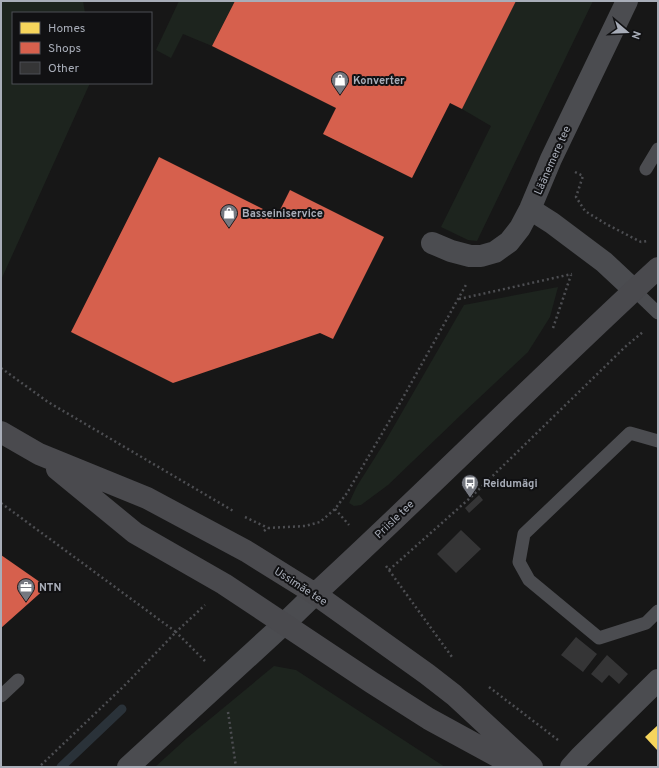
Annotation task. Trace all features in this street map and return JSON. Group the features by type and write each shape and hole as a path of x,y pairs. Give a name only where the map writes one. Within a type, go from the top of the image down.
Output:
{"street":[{"name":"Läänemere tee","path":"432,243 451,251 470,256 481,256 495,252 509,242 520,228 530,209 551,159 627,1"},
{"path":"530,209 552,223 604,262 634,290"},
{"name":"Priisle tee","path":"128,767 368,545 440,474 658,268"},
{"name":"Ussimäe tee","path":"1,432 39,454 147,498 246,552 315,594 427,674 454,696 532,767"},
{"name":"Ussimäe tee","path":"39,454 136,533 224,584 429,719 517,767"},
{"path":"575,762 658,680"}],"lane":[{"path":"646,168 658,149"},
{"path":"634,290 658,313"},
{"path":"658,441 630,433 524,534 519,562 530,580 599,638 646,623 658,611"},
{"path":"1,696 18,680"}],"path":[{"path":"459,299 572,275 588,250"},
{"path":"1,368 48,402 241,516 268,528 305,526 320,522 335,509 347,493 459,299 481,256"},
{"path":"390,570 470,498 625,347 647,328"},
{"path":"1,503 176,632"},
{"path":"335,509 390,570 453,658"},
{"path":"263,531 268,528"},
{"path":"39,767 125,685 176,632 210,600"},
{"path":"486,685 575,762"}],"shaded area":[{"path":"1,1 83,1 85,12 12,12 12,84 90,84 1,280"},
{"path":"179,1 235,1 212,46 183,34 171,58 156,50"},
{"path":"516,1 593,1 477,241 468,240 441,227 491,126 462,109"},
{"path":"558,287 550,317 528,352 388,485 361,505 354,506 349,503 357,486 386,440 464,305"},
{"path":"274,666 296,670 445,767 155,767 187,738"}],"building: Homes":[{"path":"658,725 658,751 645,737"}],"building: Shops":[{"path":"235,1 516,1 462,109 450,103 412,178 323,134 336,108 212,46"},
{"path":"159,157 277,216 290,190 384,237 333,339 320,333 173,383 71,332"},
{"path":"1,555 47,587 1,628"}],"building: Other":[{"path":"479,495 483,500 469,513 465,508"},
{"path":"461,530 481,549 456,573 437,554"},
{"path":"576,637 597,654 583,672 561,655"},
{"path":"607,655 628,674 619,684 609,675 602,683 591,674"}],"waterway":[{"path":"61,767 122,709"}],"place":[{"name":"Konverter","path":"340,95"},
{"name":"Basseiniservice","path":"229,228"},
{"name":"Reidumägi","path":"470,498"},
{"name":"NTN","path":"26,602"}]}
